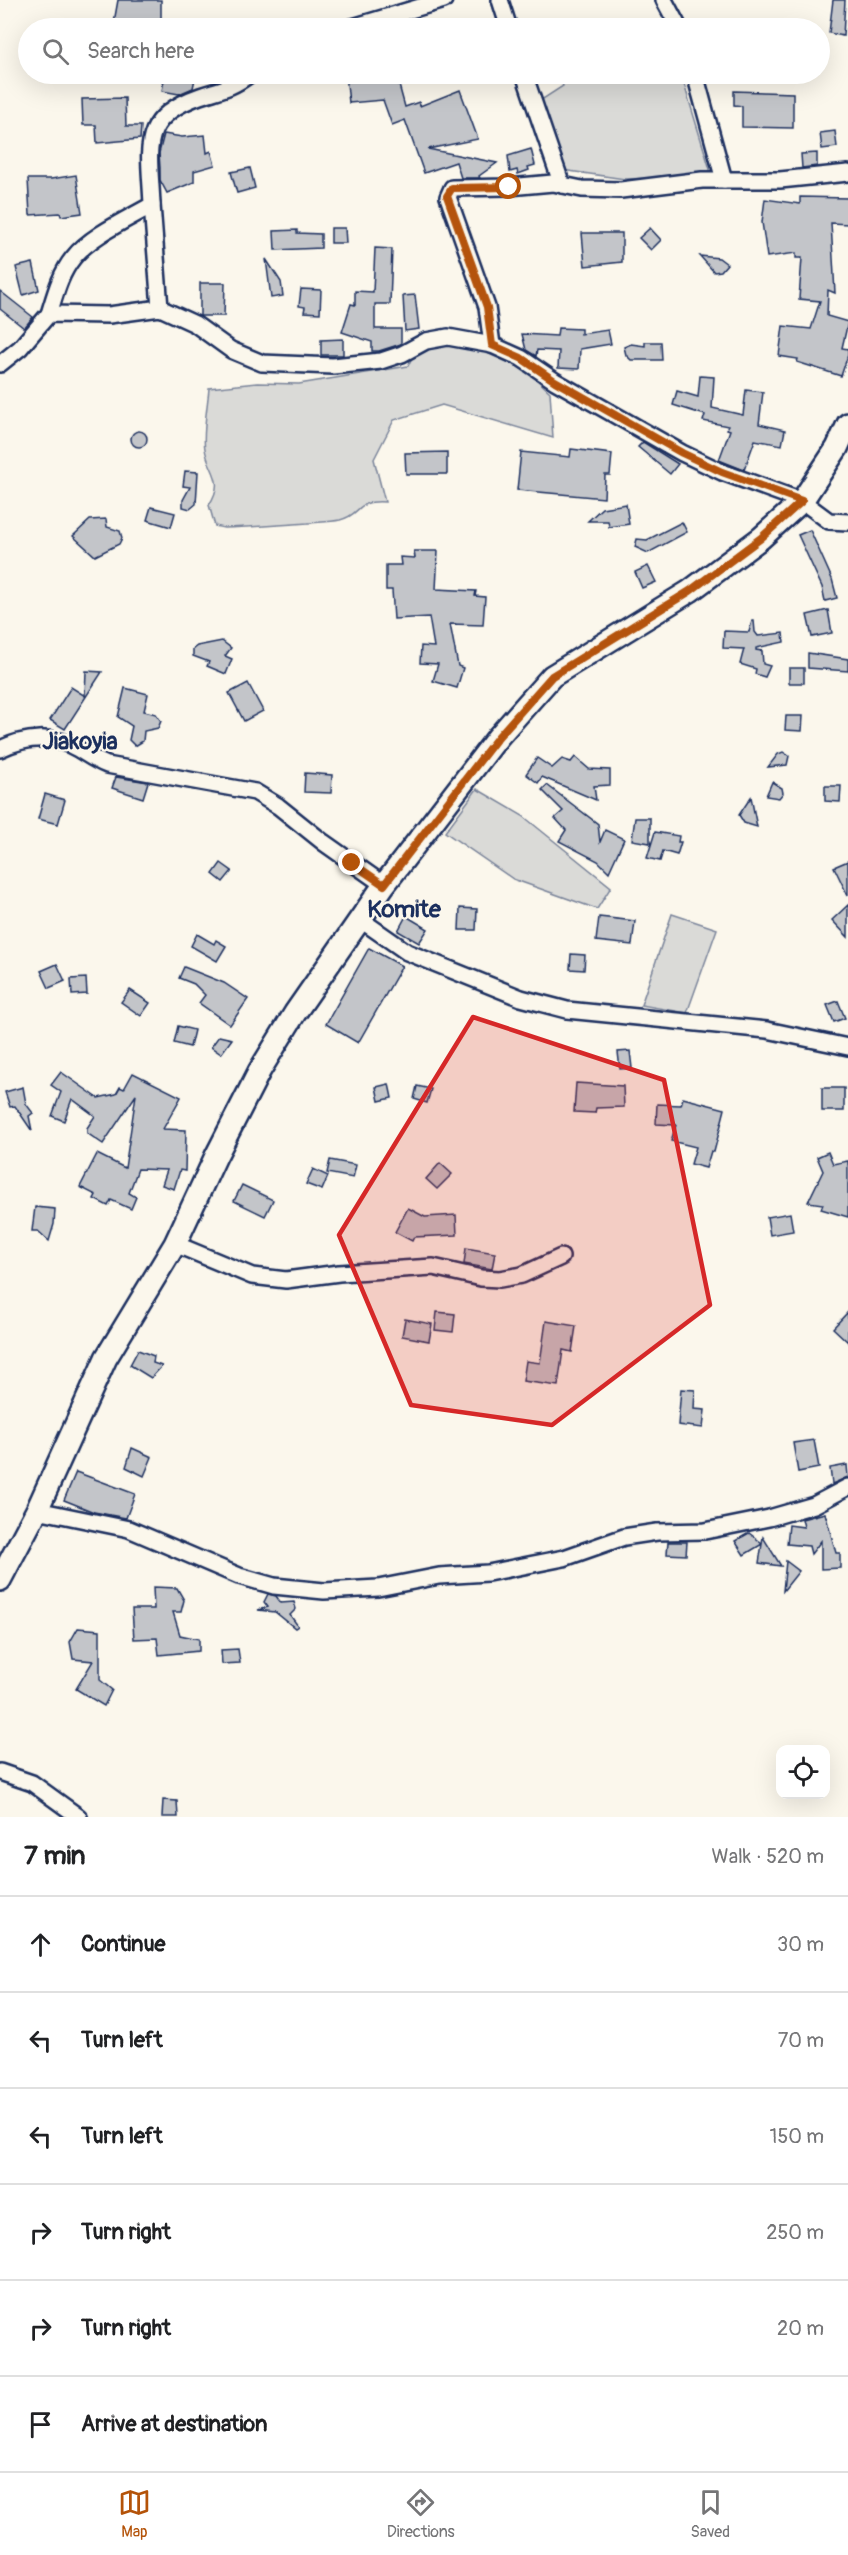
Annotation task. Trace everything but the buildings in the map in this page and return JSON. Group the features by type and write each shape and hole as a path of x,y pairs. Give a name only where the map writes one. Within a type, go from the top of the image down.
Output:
{"street":[{"path":"383,18 444,0"},
{"path":"500,0 506,18"},
{"path":"664,0 674,18"},
{"path":"160,308 152,205 150,134 157,122 183,102 222,91 234,84"},
{"path":"527,84 562,185"},
{"path":"698,84 724,180"},
{"path":"492,345 487,307 447,196 452,188 509,187 552,183 582,189 621,190 724,180 780,180 848,173"},
{"path":"0,364 21,348 49,314 56,289 74,256 111,229 152,205"},
{"path":"49,314 109,315 160,308 195,324 238,354 262,363 333,366 381,361 402,354 426,341 448,337 492,345 521,358 555,381 682,453 722,472 802,501 829,521 848,522"},
{"path":"0,1580 37,1510 106,1359 175,1244 260,1070 295,1013 384,885 498,737 552,676 690,591 761,538 802,501 837,448 848,424"},
{"path":"0,749 29,738 52,740 77,748 91,759 107,765 255,792 278,806 323,842 384,885"},
{"path":"361,920 407,952 521,998 555,1007 767,1030 848,1047"},
{"path":"175,1244 252,1276 286,1280 339,1273 424,1267 481,1278 500,1279 522,1275 561,1257"},
{"path":"37,1510 129,1529 239,1576 265,1584 324,1591 378,1588 439,1576 488,1573 564,1557 624,1538 657,1532 705,1531 769,1518 814,1504 848,1487"},
{"path":"0,1772 32,1783 79,1817"}],"highlighted area":[{"path":"473,1017 664,1080 710,1305 552,1425 411,1405 339,1235"}],"shaded area":[{"path":"562,84 684,84 712,176 625,179 562,170 535,104 563,86"},
{"path":"452,340 521,365 550,392 553,438 442,405 394,420 374,459 385,502 368,503 347,517 336,521 234,528 215,526 209,505 214,496 216,482 204,443 209,388 257,383 299,384 408,366 418,345"},
{"path":"477,789 523,816 611,887 597,909 513,879 445,832"},
{"path":"672,914 717,929 687,1013 641,1005"}],"district":[{"name":"Jiakoyia","path":"80,741"},
{"name":"Komite","path":"404,909"}],"route":[{"path":"352,863 384,885 463,780 522,707 552,676 579,657 690,591 761,538 802,501 722,472 682,453 555,381 521,358 492,345 487,307 447,196 452,188 509,187"}]}
